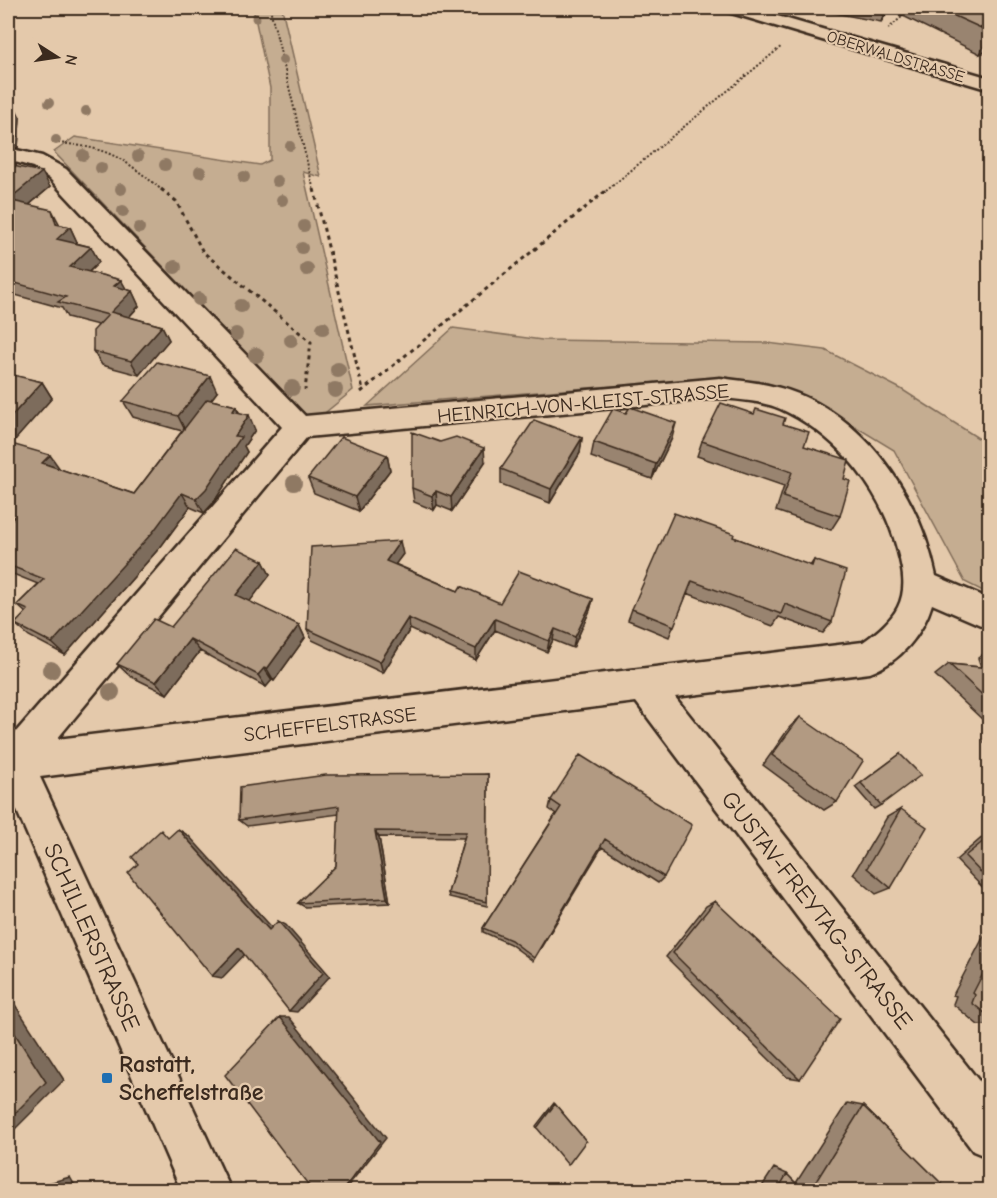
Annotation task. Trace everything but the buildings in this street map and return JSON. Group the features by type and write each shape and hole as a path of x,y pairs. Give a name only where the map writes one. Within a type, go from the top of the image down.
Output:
{"street":[{"name":"OBERWALDSTRASSE","path":"734,8 990,84"},
{"path":"8,154 47,164 310,426 10,758"},
{"name":"HEINRICH-VON-KLEIST-STRASSE","path":"310,426 720,388 757,392 795,404 843,437 872,469 893,501 913,545 921,584 912,614 897,638 870,657 645,686"},
{"path":"921,584 990,615"},
{"name":"SCHEFFELSTRASSE","path":"10,758 645,686"},
{"name":"GUSTAV-FREYTAG-STRASSE","path":"645,686 990,1134"},
{"name":"SCHILLERSTRASSE","path":"10,758 206,1191"}],"path":[{"path":"270,8 363,390"},
{"path":"310,426 363,390 803,29"},
{"path":"8,154 59,142 92,146 116,154 176,201 203,252 311,342 310,426"}],"shaded area":[{"path":"253,8 282,8 321,177 303,172 353,390 321,416 307,417 54,152 75,137 260,165 270,160 270,88"},
{"path":"453,328 542,340 767,343 825,350 901,389 989,445 989,594 965,582 894,450 807,397 762,381 711,378 367,406"}],"place":[{"name":"Rastatt, Scheffelstraße","path":"107,1078"}]}
